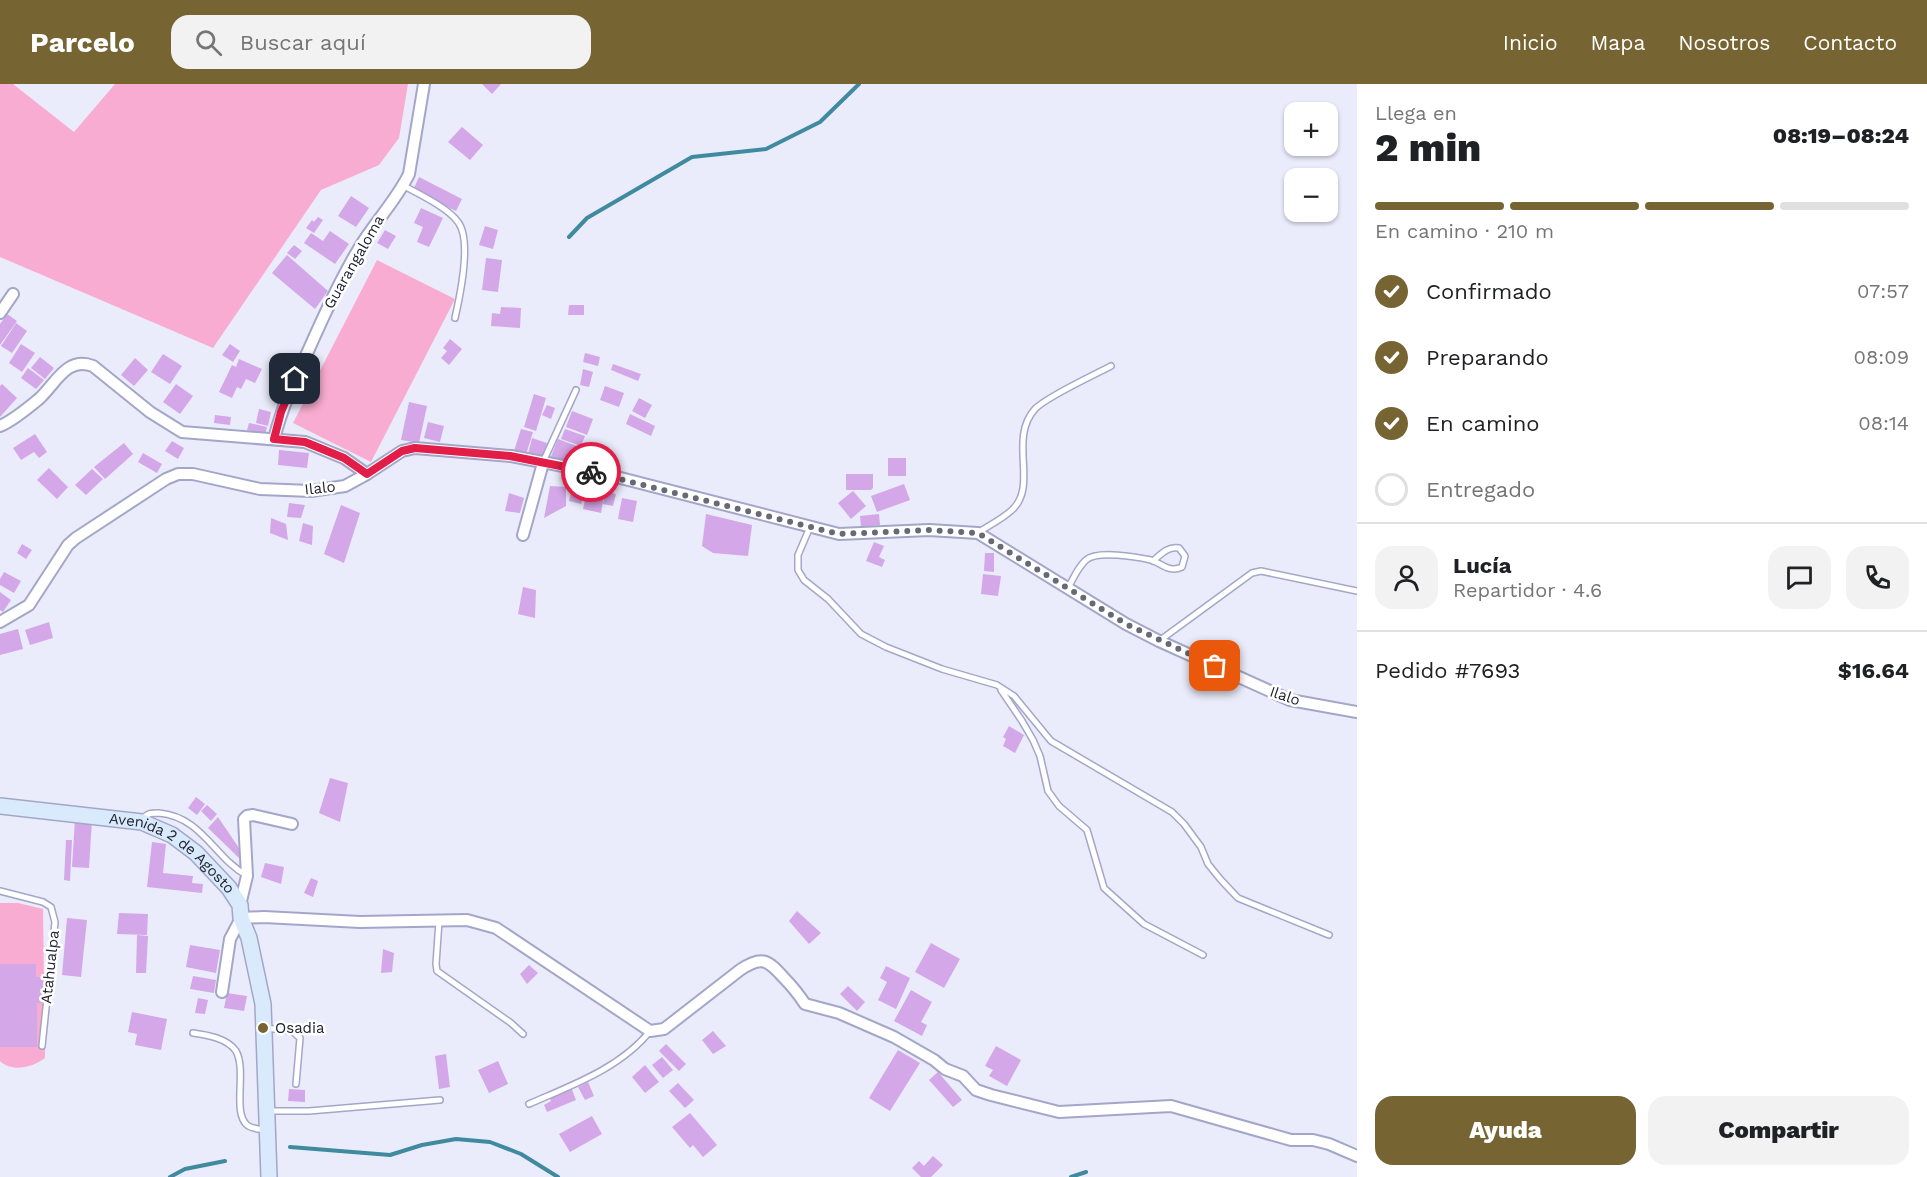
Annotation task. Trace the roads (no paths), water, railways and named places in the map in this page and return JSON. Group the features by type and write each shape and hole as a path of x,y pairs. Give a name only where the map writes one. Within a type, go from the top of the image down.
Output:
{"main road":[{"name":"Avenida 2 de Agosto","path":"0,806 142,822 172,835 196,853 229,888 241,912 249,938 263,1004 269,1177"}],"street":[{"name":"Guarangaloma","path":"274,439 281,412 330,299 376,221 404,186 409,174 424,84"},
{"path":"0,313 13,294"},
{"path":"0,426 9,422 40,397 63,372 83,362 93,366 150,412 182,432 305,442 344,458 367,474"},
{"name":"Ilalo","path":"1,621 28,605 68,545 76,538 172,476 193,474 260,489 311,491 345,486 402,451 415,448 510,456 605,474 839,534 929,530 978,533 1126,624 1159,641 1290,700 1357,712"},
{"path":"523,535 543,463"},
{"path":"222,992 230,939 241,912 247,876 244,819 253,815 292,824"},
{"path":"241,912 360,922 467,920 496,928 650,1031 664,1029 749,964 761,961 771,963 795,989 805,1004 839,1012 894,1037 945,1069 963,1077 976,1090 983,1093 1059,1112 1170,1106 1290,1140 1313,1140 1329,1144 1357,1156"}],"lane":[{"path":"404,186 434,203 459,222 465,247 463,281 455,318"},
{"path":"978,533 1013,510 1021,498 1024,484 1022,440 1027,423 1036,408 1111,366"},
{"path":"543,463 576,390"},
{"path":"810,527 798,555 798,570 804,580 828,599 861,634 886,647 942,669 997,685 1014,696 1051,741 1172,812 1201,847 1208,864 1238,898 1329,935"},
{"path":"1068,588 1087,559 1096,555 1108,554 1154,561 1165,568 1175,570 1182,567 1185,556 1179,548 1174,547 1168,549 1154,561"},
{"path":"1159,641 1252,573 1261,571 1357,591"},
{"path":"997,685 1033,740 1040,756 1048,791 1059,806 1087,830 1104,888 1144,924 1203,955"},
{"path":"142,822 144,817 151,813 163,813 181,819 204,834 232,867 247,876"},
{"name":"Atahualpa","path":"0,891 43,902 51,907 55,922 42,1046"},
{"path":"439,920 437,971 523,1034"},
{"path":"263,1028 292,1030 300,1038 296,1084"},
{"path":"530,1104 582,1080 620,1058 643,1040 650,1031"},
{"path":"193,1033 212,1036 235,1050 241,1073 242,1116 246,1124 252,1128 267,1131"},
{"path":"266,1111 309,1111 440,1100"}],"waterway":[{"path":"569,237 587,218 692,157 766,149 820,122 859,84"},
{"path":"290,1147 390,1155 422,1145 456,1139 490,1142 521,1154 558,1177"},
{"path":"170,1177 185,1169 225,1161"},
{"path":"1071,1177 1086,1172"}],"place":[{"name":"Osadia","path":"263,1028"}]}
